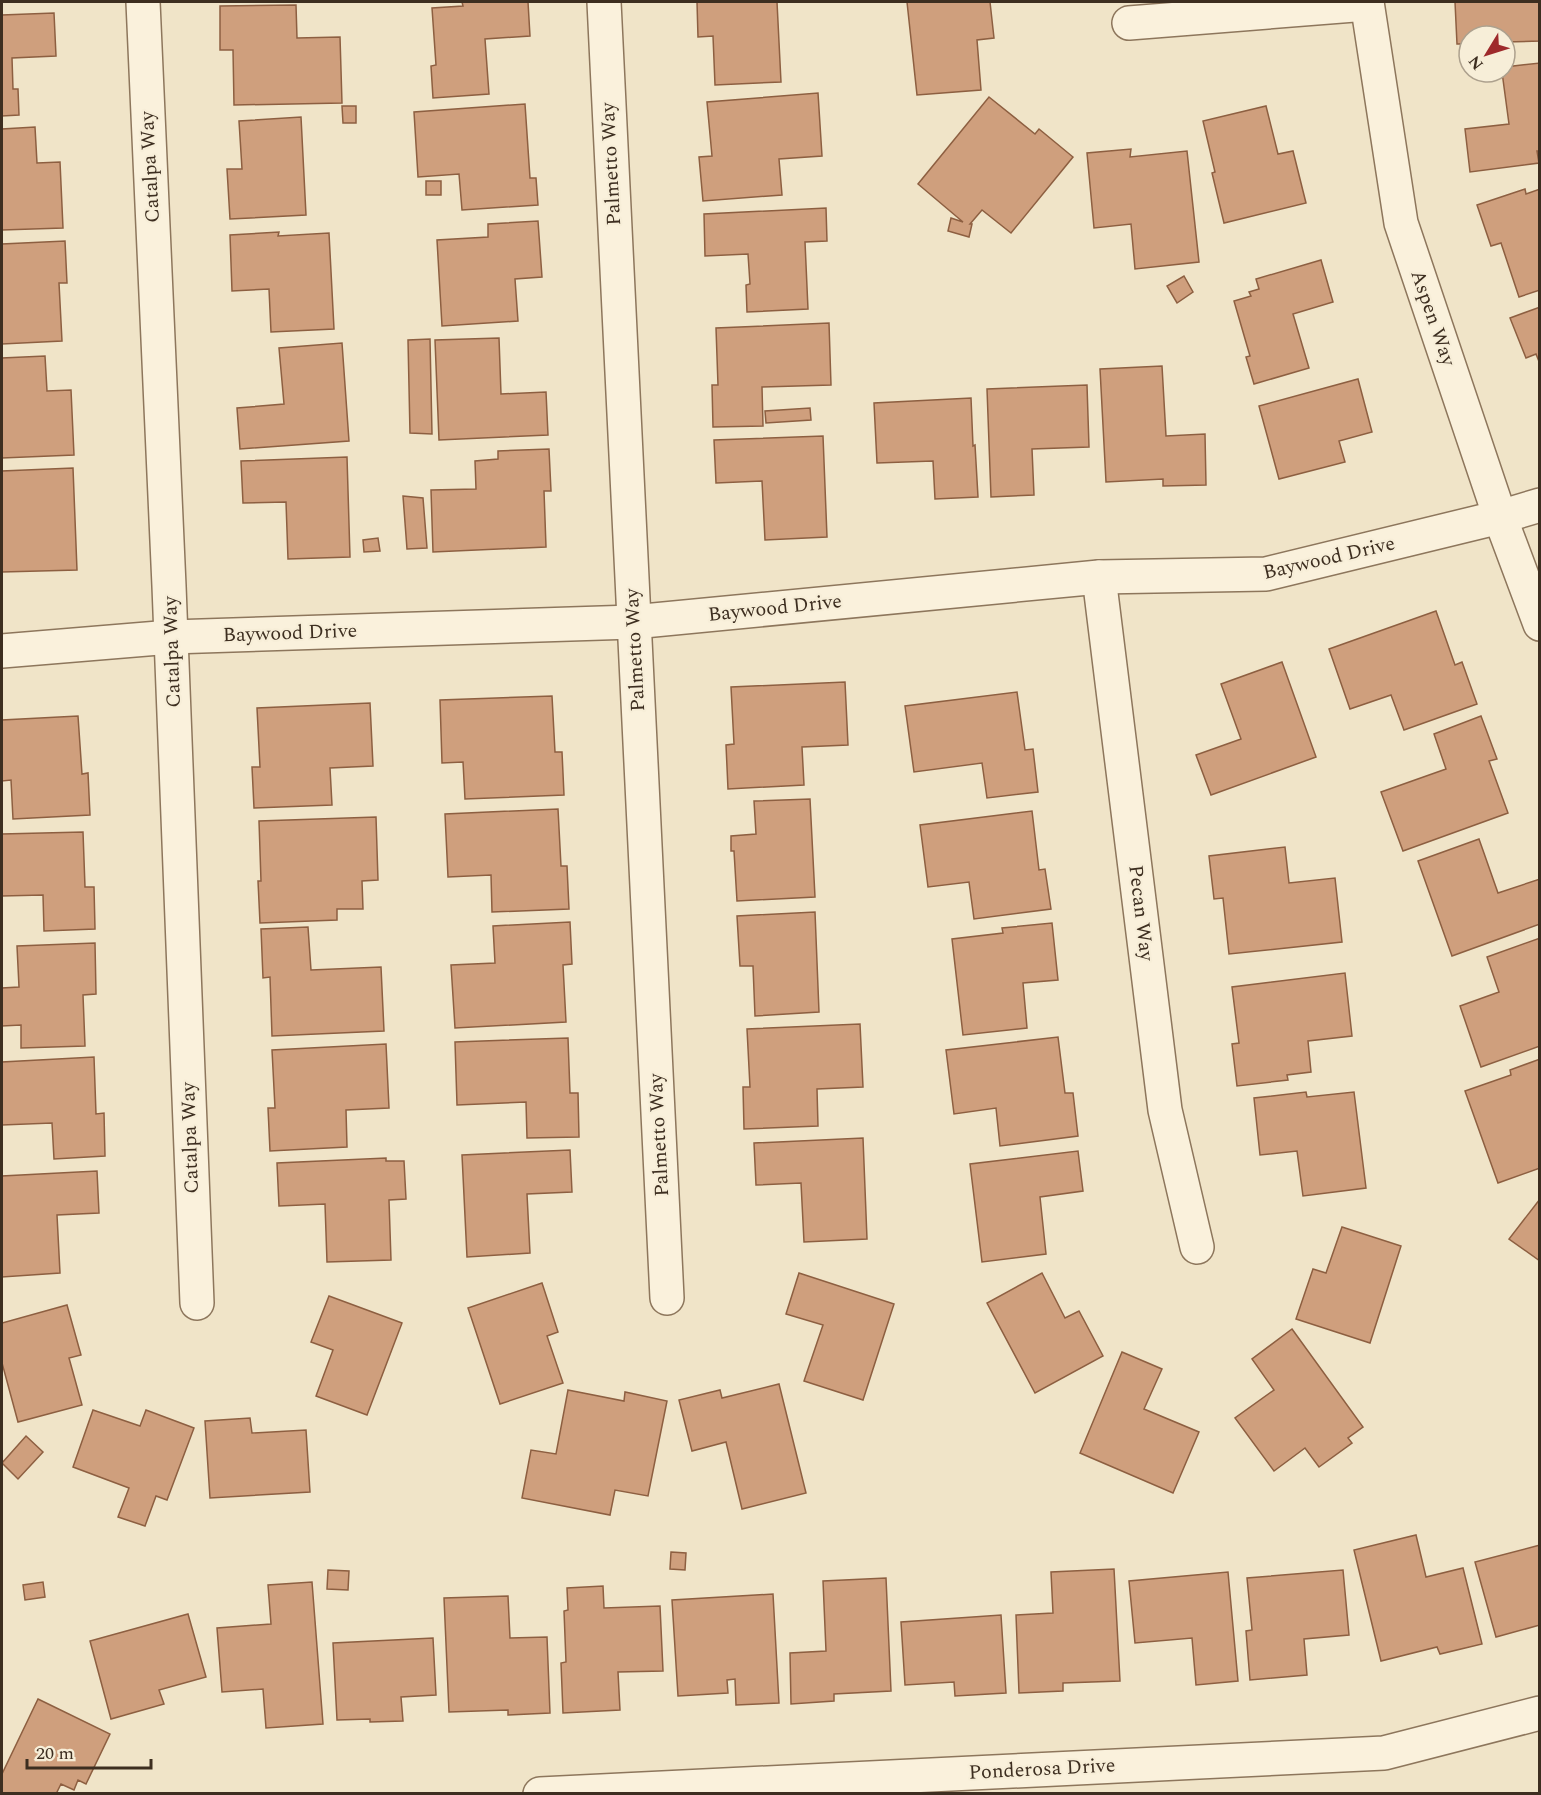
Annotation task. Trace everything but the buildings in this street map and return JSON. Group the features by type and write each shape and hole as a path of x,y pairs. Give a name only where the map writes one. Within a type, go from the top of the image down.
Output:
{"street":[{"name":"Catalpa Way","path":"143,2 171,637 196,1303"},
{"name":"Palmetto Way","path":"604,2 667,1298"},
{"path":"1129,23 1367,3"},
{"name":"Aspen Way","path":"1367,3 1401,223 1500,517 1539,624"},
{"name":"Baywood Drive","path":"2,651 171,637 633,622 1099,577 1266,574 1500,517 1539,505"},
{"name":"Pecan Way","path":"1099,577 1165,1110 1197,1247"},
{"name":"Ponderosa Drive","path":"540,1794 1384,1753 1539,1713"}]}
